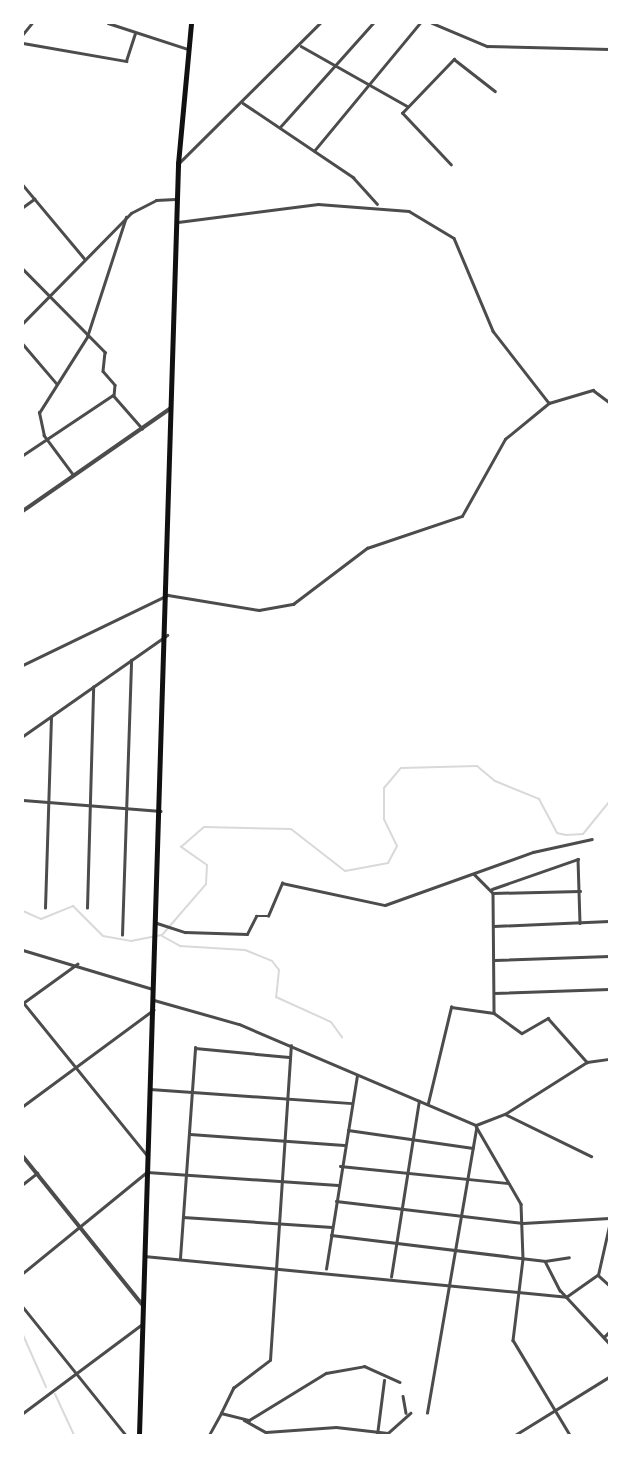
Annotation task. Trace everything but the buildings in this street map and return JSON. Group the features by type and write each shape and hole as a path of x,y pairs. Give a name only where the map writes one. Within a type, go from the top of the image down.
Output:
{"highway":[{"path":"139,1435 167,635 178,164 191,23"}],"street":[{"path":"23,34 32,23"},
{"path":"108,23 188,49"},
{"path":"178,164 243,103 320,23"},
{"path":"280,128 373,23"},
{"path":"314,151 372,87 420,23"},
{"path":"432,23 487,46 609,50"},
{"path":"23,43 126,61 135,33"},
{"path":"300,46 407,106"},
{"path":"451,164 402,119 407,106 454,59 495,91"},
{"path":"243,103 353,177 377,204"},
{"path":"23,185 84,258"},
{"path":"23,207 35,198"},
{"path":"23,323 126,217 156,200 178,199"},
{"path":"178,222 318,204 377,204 409,211 454,238 493,331 549,403"},
{"path":"73,475 46,439 38,423 57,384 87,337 126,217"},
{"path":"23,269 46,298 105,352 103,368 115,385 114,396 142,428"},
{"path":"23,344 57,384"},
{"path":"23,666 168,595 259,610 293,604 368,548 462,516 505,439 549,403 593,390 609,402"},
{"path":"23,454 114,396"},
{"path":"23,511 172,407"},
{"path":"23,736 167,635"},
{"path":"122,935 131,660"},
{"path":"87,908 93,687"},
{"path":"45,908 51,717"},
{"path":"23,800 161,811"},
{"path":"156,923 185,932 247,934 256,916 268,916 282,883 385,905 474,874 592,839"},
{"path":"492,891 578,859 580,923"},
{"path":"474,874 492,891 580,891"},
{"path":"492,891 494,1013"},
{"path":"494,926 609,921"},
{"path":"23,950 77,964 153,989"},
{"path":"495,960 609,956"},
{"path":"77,964 23,1003 147,1156"},
{"path":"494,993 609,989"},
{"path":"154,1000 291,1046 476,1125 521,1203 523,1259 513,1340 557,1409 570,1435"},
{"path":"428,1104 449,1009 494,1013 522,1033 548,1018 557,1022 587,1062"},
{"path":"23,1106 153,1010"},
{"path":"209,1435 233,1388 270,1360 276,1223 291,1046"},
{"path":"180,1258 195,1048 290,1058"},
{"path":"476,1125 505,1114 587,1062 609,1059"},
{"path":"326,1269 340,1166 357,1075"},
{"path":"150,1089 352,1103"},
{"path":"390,1277 419,1100"},
{"path":"505,1114 592,1156"},
{"path":"426,1413 453,1286 476,1125"},
{"path":"347,1130 473,1148"},
{"path":"189,1134 344,1145"},
{"path":"23,1156 142,1304"},
{"path":"340,1166 508,1183"},
{"path":"23,1273 147,1172 338,1185"},
{"path":"23,1184 37,1173"},
{"path":"336,1201 523,1223 609,1218"},
{"path":"183,1217 332,1227"},
{"path":"144,1256 326,1269 517,1295 566,1297 598,1275 609,1226"},
{"path":"331,1235 523,1259 545,1261 569,1257"},
{"path":"545,1261 566,1297 609,1343"},
{"path":"598,1275 609,1285"},
{"path":"23,1307 126,1435"},
{"path":"23,1413 142,1325"},
{"path":"604,1337 609,1332"},
{"path":"221,1413 249,1420 326,1373 364,1366 384,1380 400,1382"},
{"path":"515,1435 609,1377"},
{"path":"377,1434 384,1380"},
{"path":"266,1432 336,1427 377,1434 400,1428 408,1413 403,1396"},
{"path":"240,1418 271,1435"}],"waterway":[{"path":"162,935 206,884 207,865 181,847 204,827 291,829 345,871 388,863 397,846 384,819 384,788 401,768 477,766 495,781 539,799 557,833 566,835 583,834 609,802"},
{"path":"23,911 41,919 73,906 103,936 131,941 161,935"},
{"path":"162,936 180,946 245,950 272,961 279,970 276,997 331,1022 342,1037"},
{"path":"23,1335 46,1387"},
{"path":"55,1394 74,1435"}]}
